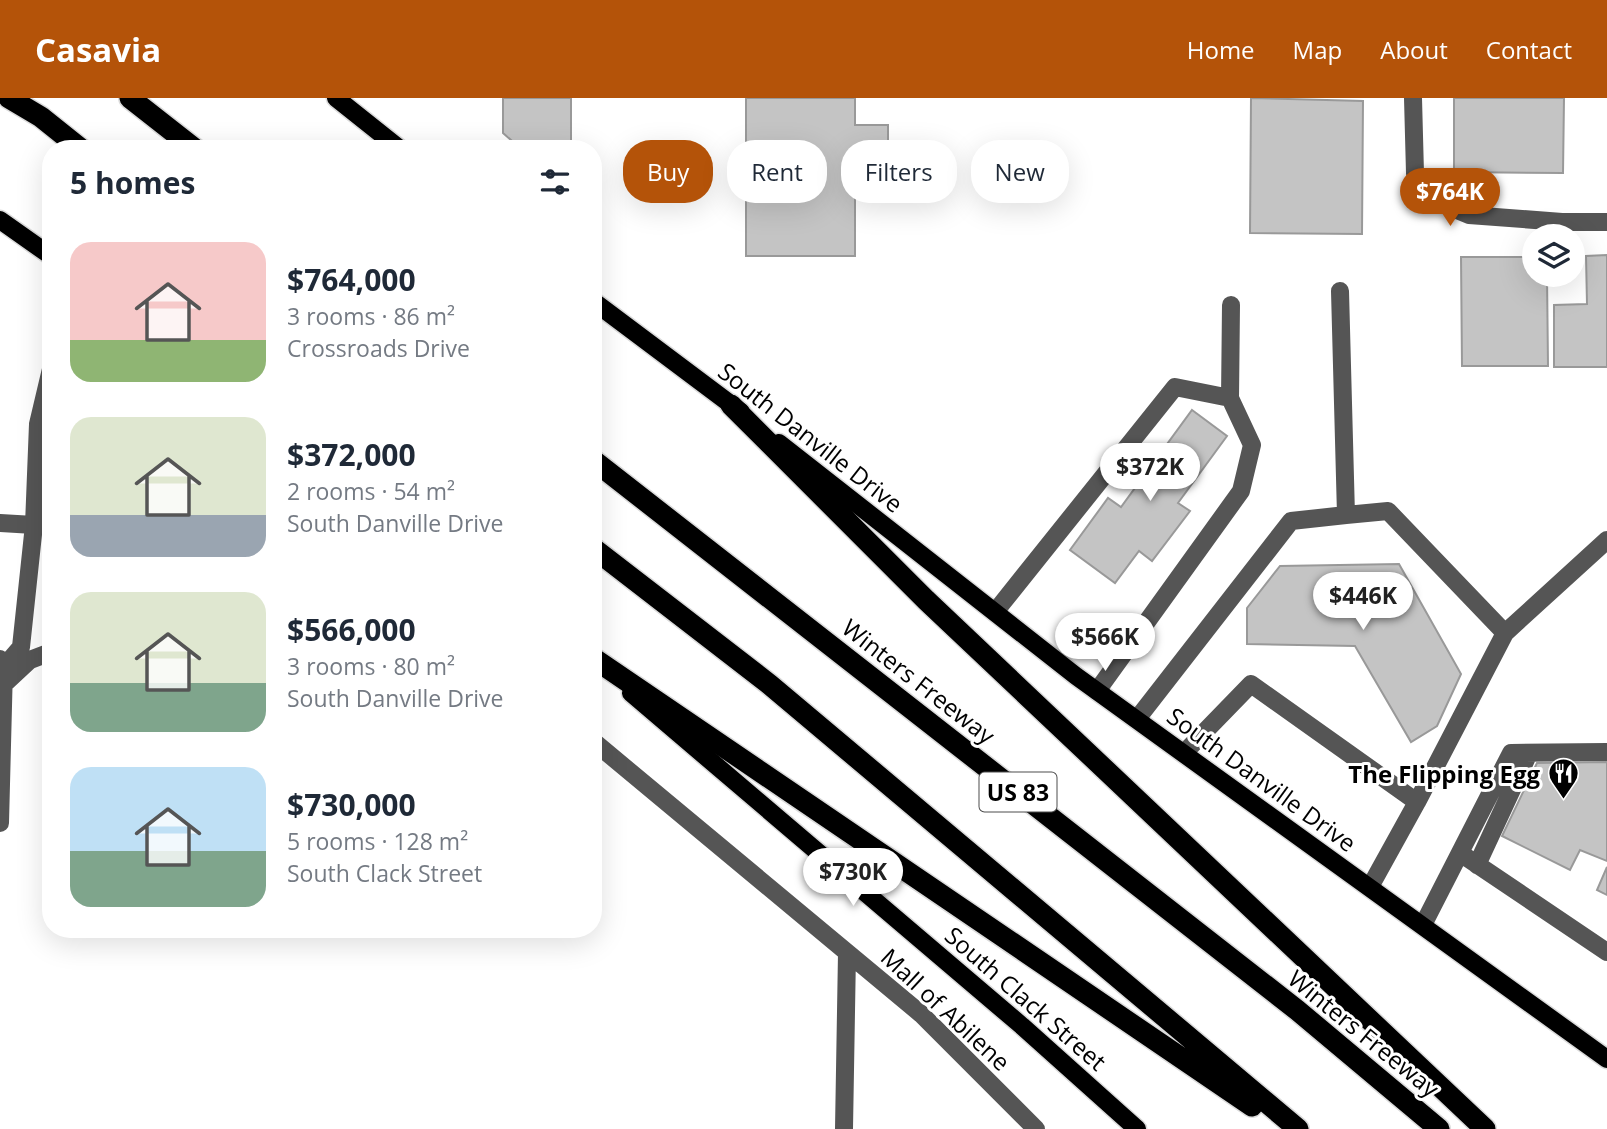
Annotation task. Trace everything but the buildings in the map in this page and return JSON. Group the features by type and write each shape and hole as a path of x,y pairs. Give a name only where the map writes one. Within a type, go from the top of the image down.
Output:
{"highway":[{"path":"9,98 41,117 70,140"},
{"path":"130,98 184,140"},
{"path":"731,405 926,600 1485,1129"},
{"name":"Winters Freeway","path":"602,467 1297,1010 1439,1129"},
{"path":"602,555 769,684 1298,1129"},
{"path":"602,666 1286,1129"}],"main road":[{"path":"336,98 389,140"},
{"path":"0,220 42,250"},
{"name":"South Danville Drive","path":"602,308 1097,691 1423,925 1572,1037 1607,1059"},
{"name":"South Clack Street","path":"602,668 1022,1026 1137,1129"}],"street":[{"path":"1413,98 1415,173 1423,196 1469,215 1562,222 1607,222"},
{"path":"1340,291 1346,515"},
{"path":"1097,691 1241,491 1252,445 1230,398 1231,305"},
{"path":"995,612 1175,387 1230,398"},
{"path":"0,823 2,663 21,647 34,525 38,424 42,407"},
{"path":"1137,719 1291,521 1388,510 1505,633"},
{"path":"0,523 34,525"},
{"path":"1370,887 1505,633 1607,540"},
{"path":"1,687 30,660 42,655"},
{"path":"1184,753 1251,684 1417,802"},
{"name":"Mall of Abilene","path":"602,749 921,1014 1036,1129"},
{"path":"1423,925 1511,753 1607,752"},
{"path":"1477,865 1529,753"},
{"path":"1460,853 1607,952"},
{"path":"844,1129 847,953"}],"place":[{"name":"The Flipping Egg","path":"1563,800"}]}
